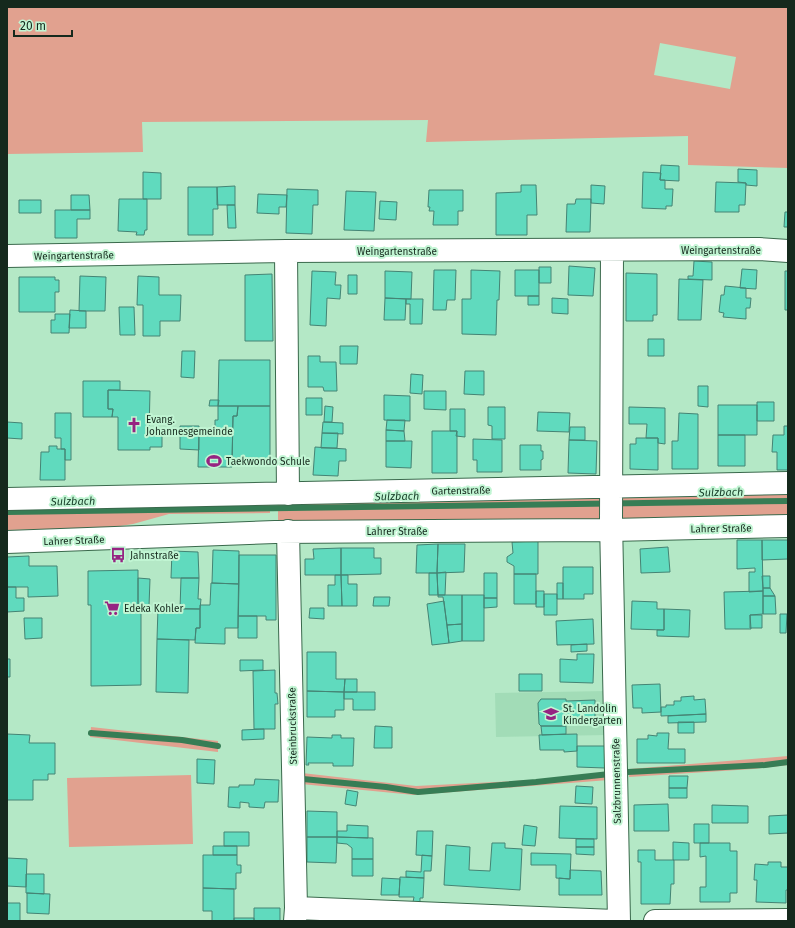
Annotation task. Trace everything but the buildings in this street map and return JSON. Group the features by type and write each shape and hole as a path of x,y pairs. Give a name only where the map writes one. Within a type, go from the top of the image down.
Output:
{"street":[{"path":"611,525 612,250"},
{"name":"Weingartenstraße","path":"7,256 286,251 788,251"},
{"path":"286,251 288,494"},
{"name":"Gartenstraße","path":"7,499 611,490 788,483"},
{"name":"Lahrer Straße","path":"7,542 288,531 611,525 788,526"},
{"name":"Salzbrunnenstraße","path":"611,525 619,921"},
{"name":"Steinbruckstraße","path":"288,531 296,915"},
{"path":"296,915 615,921"},
{"path":"656,921 788,920"}],"shaded area":[{"path":"7,7 788,7 788,168 688,165 688,136 426,142 428,120 142,122 143,152 7,154","holes":["660,43 736,57 730,89 654,75"]},
{"path":"788,492 788,516 620,520 620,496"},
{"path":"599,497 599,519 278,523 278,500"},
{"path":"270,501 270,513 169,514 133,524 107,528 7,530 7,505"},
{"name":"St. Landolin Kindergarten","path":"607,691 607,735 496,737 495,693"},
{"path":"91,727 218,741 218,752 90,737"},
{"path":"788,756 788,765 753,769 629,777 630,769"},
{"path":"609,772 609,780 414,795 301,784 302,773 416,786 534,780"},
{"path":"191,775 193,844 69,847 67,778"}],"waterway":[{"name":"Sulzbach","path":"7,512 788,501"},
{"path":"91,733 182,740 218,746"},
{"path":"303,779 386,787 418,792 536,782 628,772 765,765 788,762"}],"place":[{"name":"Evang. Johannesgemeinde","path":"134,425"},
{"name":"Taekwondo Schule","path":"214,461"},
{"name":"Jahnstraße","path":"118,555"},
{"name":"Edeka Kohler","path":"112,608"},
{"name":"St. Landolin Kindergarten","path":"551,714"}]}
